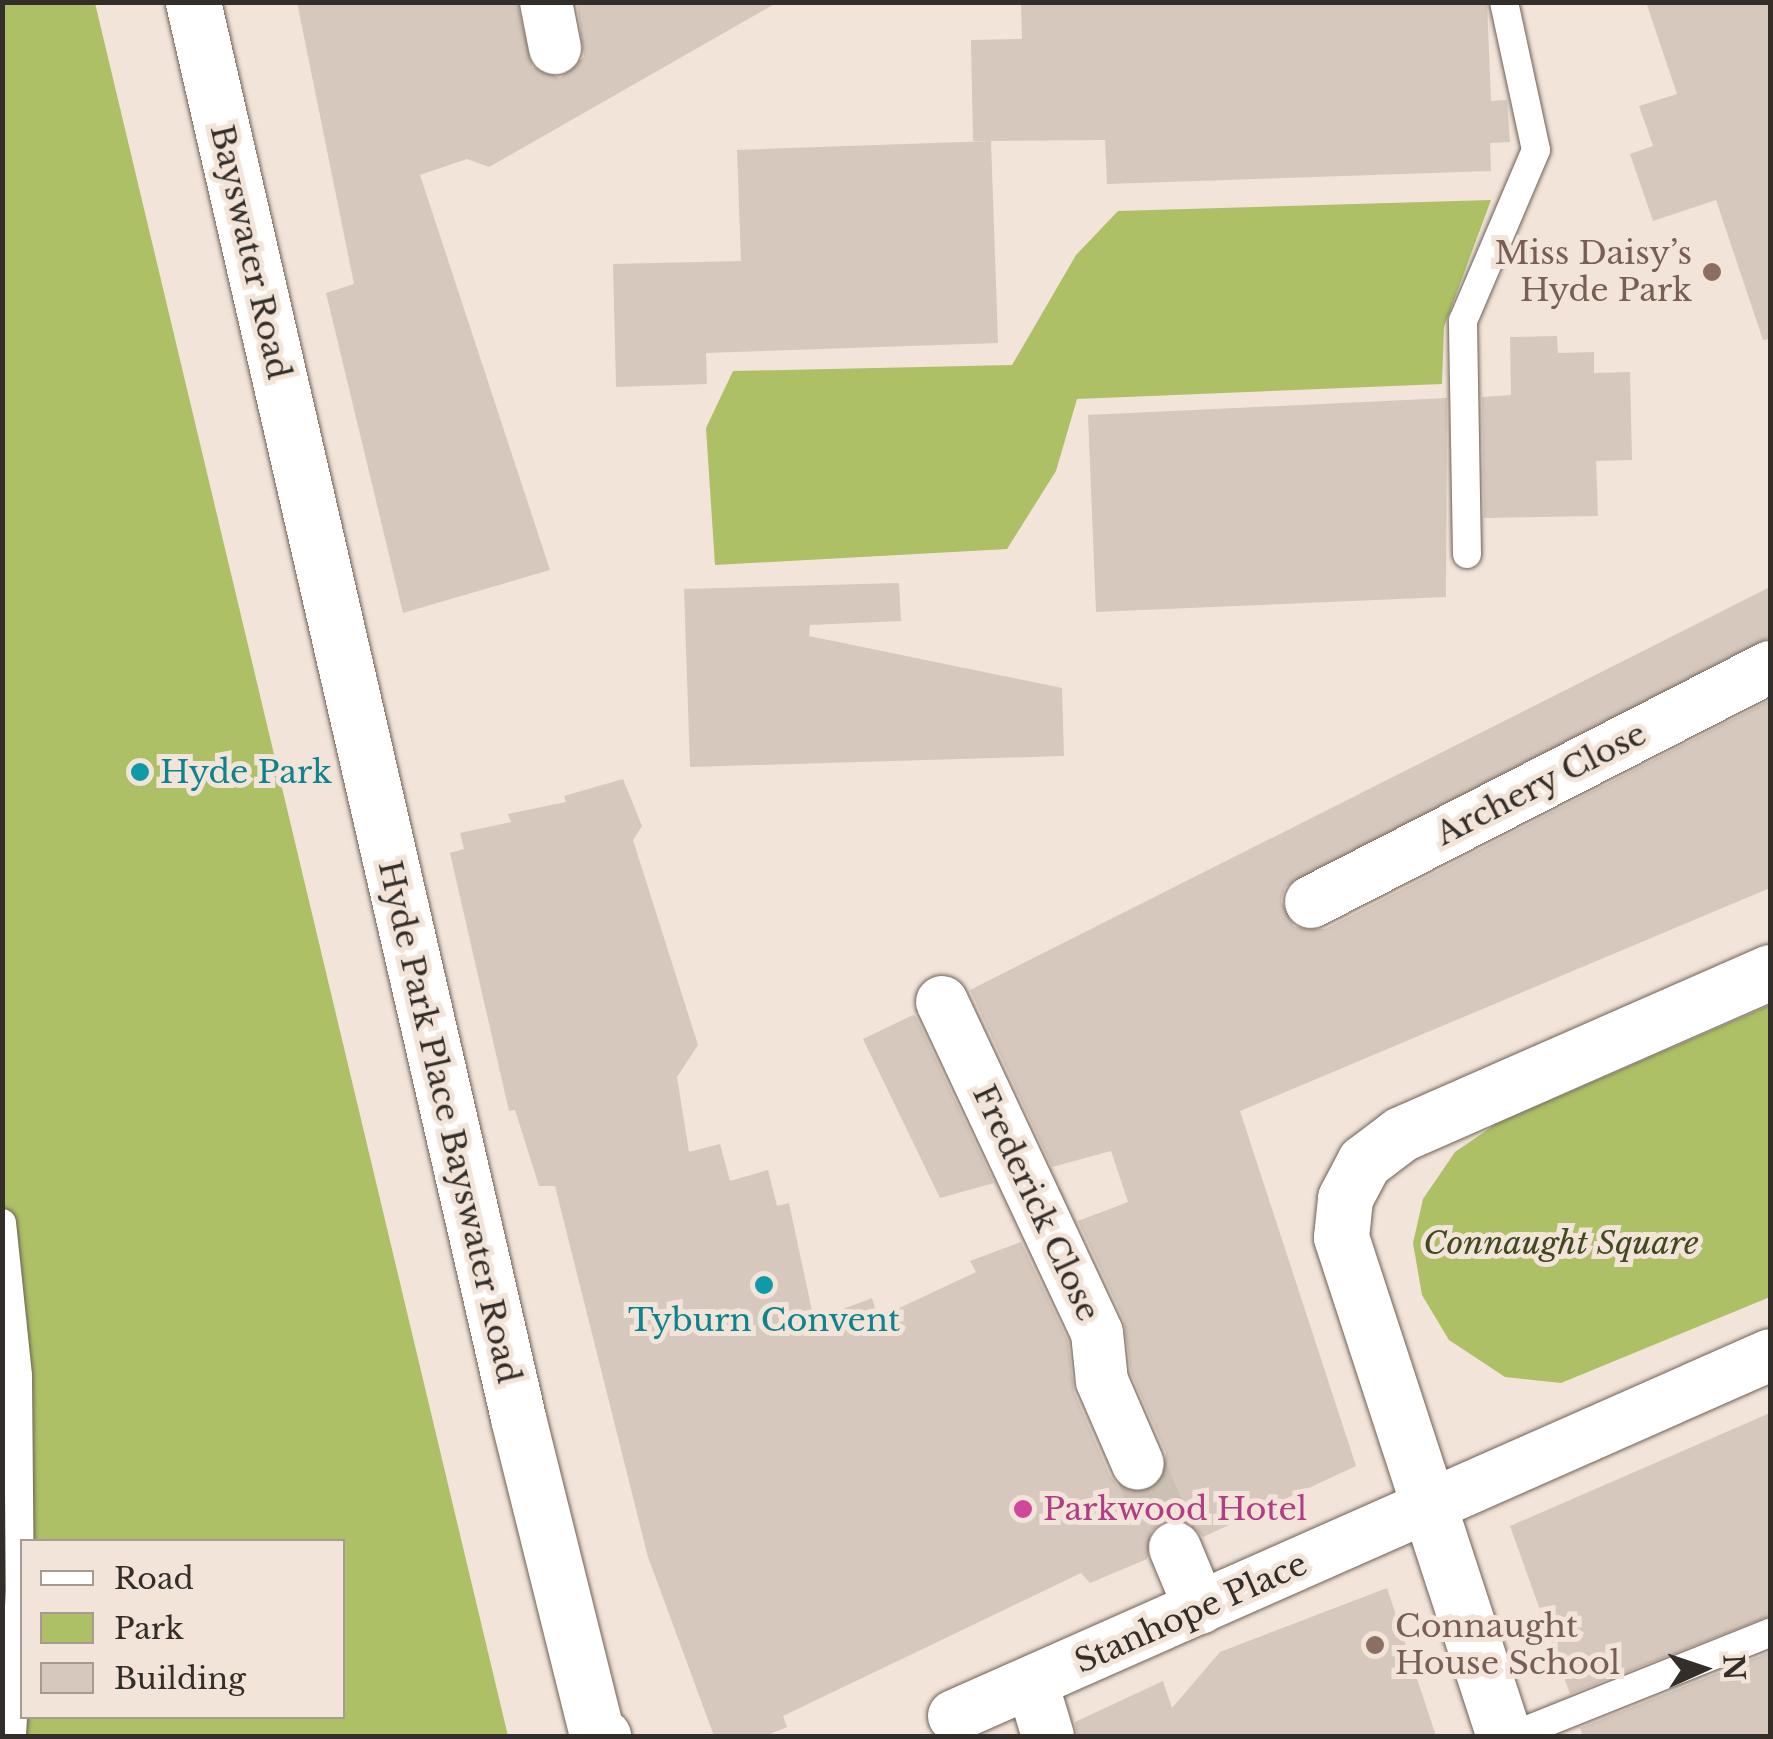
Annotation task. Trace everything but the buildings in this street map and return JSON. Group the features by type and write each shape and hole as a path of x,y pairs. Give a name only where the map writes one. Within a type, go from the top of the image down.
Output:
{"main road":[{"name":"Bayswater Road","path":"194,2 306,502"},
{"name":"Hyde Park Place Bayswater Road","path":"306,502 596,1735"},
{"path":"1508,1736 1428,1511 1340,1237 1352,1178 1402,1134 1770,972"}],"street":[{"name":"Archery Close","path":"1310,902 1770,667"},
{"name":"Frederick Close","path":"942,1002 1097,1334 1102,1381 1138,1464"},
{"path":"1428,1511 1770,1355"},
{"name":"Stanhope Place","path":"954,1716 1428,1511"},
{"path":"1175,1548 1200,1608"},
{"path":"1032,1683 1048,1736"}],"lane":[{"path":"1468,554 1463,321 1536,150 1504,2"},
{"path":"2,1223 18,1376 20,1588 12,1736"},
{"path":"1508,1736 1770,1633"}],"green space":[{"name":"Hyde Park","path":"3,3 95,3 508,1736 3,1736"},
{"path":"1491,200 1444,327 1442,384 1077,399 1056,471 1007,549 715,565 706,428 733,371 1012,365 1076,255 1118,211"},
{"name":"Connaught Square","path":"1770,1005 1770,1297 1561,1383 1505,1377 1449,1340 1422,1295 1413,1243 1423,1199 1455,1152 1496,1124"}],"tunnel":[{"path":"1138,1464 1175,1548"}],"place":[{"name":"Miss Daisy’s Hyde Park","path":"1712,272"},
{"name":"Hyde Park","path":"140,772"},
{"name":"Tyburn Convent","path":"764,1285"},
{"name":"Parkwood Hotel","path":"1023,1509"},
{"name":"Connaught House School","path":"1375,1645"}]}
